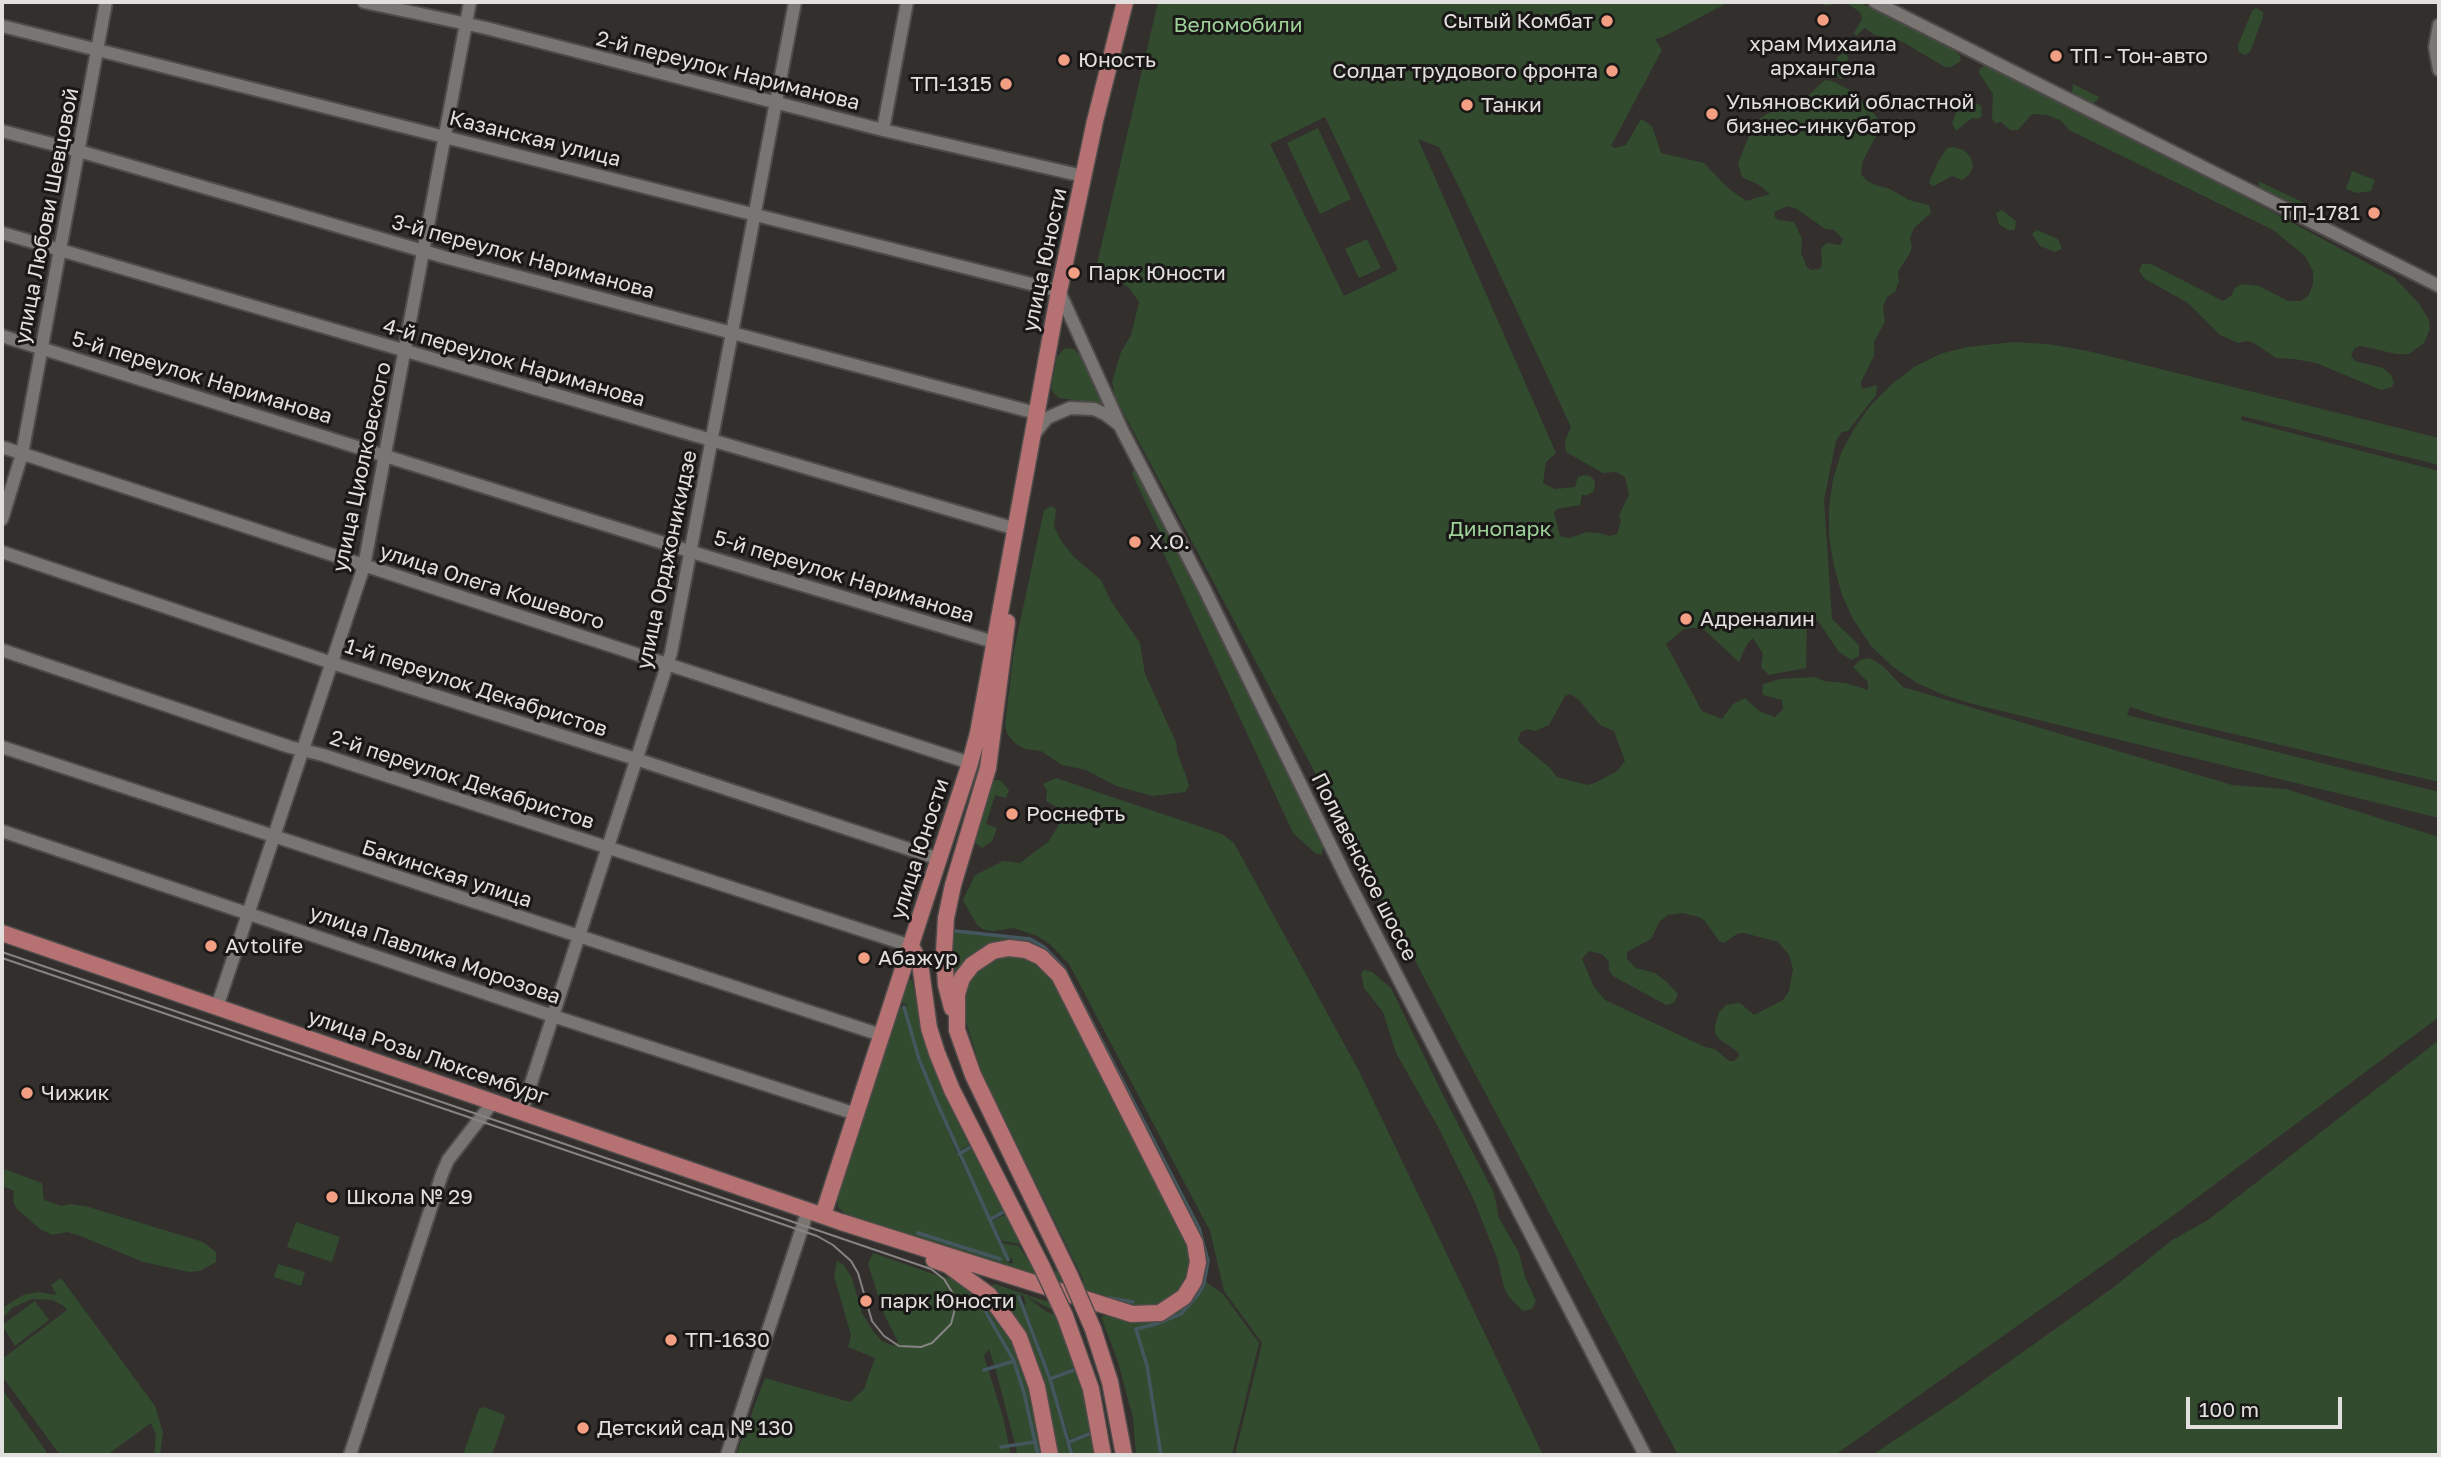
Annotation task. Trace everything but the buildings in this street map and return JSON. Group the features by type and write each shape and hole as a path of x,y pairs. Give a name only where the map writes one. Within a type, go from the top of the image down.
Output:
{"main road":[{"name":"улица Юности","path":"815,1213 856,1114 970,763 1059,291 1083,176 1125,2"},
{"name":"улица Юности","path":"1016,529 988,768 953,885 946,918 946,985 957,1030 973,1074 1093,1329 1110,1382 1124,1455"},
{"name":"улица Розы Люксембург","path":"2,933 841,1222"},
{"path":"911,946 920,963 929,1028 937,1054 952,1090 1065,1316 1091,1389 1102,1455"},
{"path":"841,1222 1132,1314 1151,1315 1169,1309 1190,1290 1197,1272 1195,1243 1054,968 1041,957 1018,948 1001,949 978,959 959,986 957,1030"},
{"path":"841,1222 948,1265 989,1295 1007,1318 1026,1351 1037,1387 1050,1455"}],"street":[{"name":"улица Любови Шевцовой","path":"2,519 23,454 106,2"},
{"name":"2-й переулок Нариманова","path":"364,2 466,23 883,130 1083,176"},
{"name":"улица Циолковского","path":"218,1007 364,566 470,2"},
{"name":"улица Орджоникидзе","path":"522,1111 667,664 691,551 795,2"},
{"path":"883,130 907,2"},
{"path":"1875,2 2439,286"},
{"path":"2439,25 2435,47 2439,70"},
{"name":"Казанская улица","path":"2,26 1059,291"},
{"name":"3-й переулок Нариманова","path":"2,131 424,251 1036,413"},
{"name":"4-й переулок Нариманова","path":"2,233 1016,529"},
{"name":"Поливенское шоссе","path":"1059,291 1122,430 1204,588 1353,890 1645,1455"},
{"name":"5-й переулок Нариманова","path":"2,336 691,551 994,642"},
{"path":"1032,436 1058,411 1082,407 1105,414 1122,430"},
{"name":"улица Олега Кошевого","path":"2,447 970,763"},
{"name":"1-й переулок Декабристов","path":"2,552 332,663 939,859"},
{"name":"2-й переулок Декабристов","path":"2,650 911,946"},
{"name":"Бакинская улица","path":"2,747 881,1035"},
{"name":"улица Павлика Морозова","path":"2,831 553,1016 856,1114"},
{"path":"350,1455 442,1174 448,1160 493,1102"},
{"name":"улица Юности","path":"727,1455 815,1213"}],"green space":[{"path":"1158,2 1729,2 1655,39 1662,50 1611,146 1615,148 1626,145 1641,119 1652,126 1661,153 1704,163 1728,188 1746,201 1770,194 1742,177 1738,163 1755,121 1772,111 1788,107 1810,94 1825,80 1832,81 1852,91 1879,122 1878,132 1863,161 1861,174 1867,181 1890,189 1909,200 1929,205 1931,213 1914,228 1910,238 1910,253 1898,272 1899,281 1895,292 1887,297 1883,307 1885,322 1874,342 1874,356 1861,382 1862,389 1877,385 1876,395 1848,431 1842,432 1836,441 1824,500 1832,619 1859,645 1859,656 1851,660 1839,652 1818,621 1810,616 1807,624 1806,668 1769,675 1761,667 1763,654 1753,638 1747,644 1739,662 1701,627 1684,629 1666,644 1702,711 1722,719 1733,704 1745,698 1759,711 1775,717 1783,709 1782,700 1763,695 1762,690 1763,684 1780,679 1815,677 1868,690 1868,682 1853,667 1860,660 1870,658 1883,666 1903,687 2232,785 2286,789 2439,837 2439,1017 2178,1212 1835,1455 1678,1455 1115,397 1112,382 1121,352 1131,335 1139,302 1121,282 1098,276 1096,268","holes":["1325,117 1398,270 1344,296 1270,144","1418,139 1439,147 1461,191 1571,427 1565,441 1566,452 1603,473 1616,472 1625,477 1629,495 1619,515 1621,521 1617,534 1610,536 1587,532 1569,538 1560,536 1554,512 1557,509 1580,505 1582,495 1594,491 1595,481 1584,475 1578,477 1575,487 1555,489 1543,483 1546,462 1556,453","1788,206 1797,209 1825,229 1834,230 1843,239 1840,245 1827,243 1821,248 1822,266 1811,270 1801,253 1802,239 1794,222 1778,220 1774,212","1570,694 1578,699 1600,725 1614,731 1625,761 1617,771 1587,785 1557,777 1519,742 1518,738 1521,732 1527,729 1535,731 1549,725 1565,696","1682,913 1699,917 1719,941 1724,943 1737,934 1744,933 1778,942 1789,955 1793,969 1789,991 1783,1000 1754,1015 1740,1003 1726,1005 1719,1012 1715,1033 1738,1052 1739,1056 1734,1061 1729,1061 1715,1049 1705,1047 1605,1000 1594,987 1582,959 1589,951 1602,954 1609,962 1609,970 1613,976 1666,1005 1674,1003 1678,994 1668,983 1655,973 1636,968 1627,959 1627,952 1651,939 1660,921 1668,915"]},
{"path":"1817,2 1845,2 1826,6"},
{"path":"1845,2 1859,2 1956,51 1961,61 1951,67 1945,67 1901,41 1875,35 1865,28 1856,36 1854,33 1862,19 1860,12"},
{"path":"2256,8 2263,12 2263,17 2250,52 2245,55 2239,52 2238,45 2252,11"},
{"path":"1843,53 1848,56 1847,73 1846,77 1840,79 1834,72 1834,67"},
{"path":"1985,65 2077,107 2395,278 2420,305 2429,320 2430,329 2424,343 2409,354 2396,354 2361,346 2355,348 2351,355 2355,361 2383,368 2391,375 2394,382 2392,387 2381,390 2316,363 2276,358 2254,343 2238,343 2220,335 2188,303 2145,279 2139,271 2142,264 2151,264 2223,301 2242,284 2259,286 2288,301 2301,301 2309,295 2313,284 2313,271 2305,256 2273,230 2069,130 2060,120 2047,115 2032,114 2018,130 2010,130 2001,122 1995,123 1992,118 1993,94 1979,73"},
{"path":"2073,84 2099,97 2097,101 2092,104 2072,93"},
{"path":"1972,100 1981,106 1982,116 1978,119 1972,118 1956,131 1952,123 1957,110 1962,104"},
{"path":"1318,128 1351,199 1320,214 1287,143"},
{"path":"1947,148 1964,150 1971,158 1973,167 1969,175 1962,180 1952,176 1934,186 1931,185 1929,182 1938,162"},
{"path":"2352,171 2375,180 2371,191 2357,193 2346,189"},
{"path":"2258,181 2311,206 2305,209 2260,188"},
{"path":"2002,210 2016,221 2015,230 2008,230 1999,224 1996,213"},
{"path":"2037,230 2058,239 2062,249 2055,252 2040,246 2032,234"},
{"path":"1367,239 1381,268 1359,278 1345,249"},
{"path":"2014,342 2048,344 2088,351 2439,438 2439,465 2242,416 2241,420 2439,471 2439,782 2161,717 2130,707 2127,715 2439,792 2439,818 1973,704 1917,683 1892,666 1871,646 1853,619 1842,595 1829,536 1829,507 1841,453 1870,406 1914,367 1940,354 1967,347"},
{"path":"1065,348 1074,349 1081,357 1104,404 1059,398 1054,394 1051,388 1057,357"},
{"path":"1134,469 1207,606 1323,847 1322,855 1315,853 1293,833 1162,550 1167,547 1132,474"},
{"path":"1051,506 1056,509 1054,527 1062,542 1074,557 1101,580 1111,601 1140,643 1145,674 1176,742 1189,786 1185,792 1153,796 1116,786 1086,770 1062,765 1041,751 1025,749 1007,734 1005,725 1014,650 1044,510"},
{"path":"1056,778 1222,834 1234,843 1359,1071 1543,1455 1235,1455 1262,1343 1224,1291 1210,1231 1069,964 1050,944 1037,936 1014,928 984,930 977,925 963,900 975,875 1003,861 1020,863 1049,841 1058,826 1059,814 1055,806 1046,801 1047,791 1043,784"},
{"path":"994,780 1000,780 1009,790 1006,798 995,795 986,824 997,828 992,841 982,848 974,842"},
{"path":"956,932 1028,940 1048,952 1065,973 1197,1228 1205,1258 1203,1280 1223,1294 1259,1343 1232,1455 1136,1455 1133,1418 1118,1362 1101,1317 1108,1315 1121,1319 1157,1318 1202,1267 1052,961 992,945 974,954 956,978 952,979 951,934"},
{"path":"1009,954 1032,959 1050,973 1191,1248 1191,1276 1170,1303 1140,1310 848,1216 838,1207 838,1198 900,1006 903,1007 908,1021 905,1007 907,1004 901,1003 908,980 912,980 921,1029 932,1063 971,1144 959,1151 911,1033 919,1063 957,1153 1001,1244 1006,1262 1013,1264 1012,1258 1008,1259 1002,1243 1019,1246 1029,1262 1084,1281 982,1073 964,1015 966,983 987,960"},
{"path":"1364,970 1372,972 1391,988 1494,1193 1499,1218 1519,1253 1525,1277 1536,1301 1532,1309 1523,1311 1509,1297 1504,1287 1497,1258 1473,1198 1437,1125 1396,1053 1383,1012 1364,988 1361,974"},
{"path":"2439,1040 2439,1455 1872,1455 1957,1399 2114,1287 2172,1240 2208,1220"},
{"path":"974,1149 1005,1209 991,1218 960,1154"},
{"path":"4,1169 42,1183 44,1200 61,1206 71,1204 89,1207 203,1242 216,1252 216,1262 200,1271 189,1272 143,1262 67,1232 52,1235 40,1229 16,1208 13,1201 14,1191 2,1183"},
{"path":"1008,1213 1026,1249 1021,1244 1002,1241 992,1221"},
{"path":"296,1222 340,1237 332,1262 287,1247"},
{"path":"873,1253 952,1278 970,1289 972,1295 971,1289 979,1293 1020,1351 1045,1455 1039,1455 1015,1361 985,1308 1012,1360 994,1365 989,1349 984,1356 1003,1417 1011,1455 736,1455 765,1378 850,1402 864,1389 875,1358 848,1347 851,1335 834,1276 837,1261 844,1265 852,1278 862,1313 873,1331 882,1341 894,1346 898,1342 884,1314 868,1264"},
{"path":"278,1264 305,1272 301,1286 274,1277"},
{"path":"61,1278 155,1406 163,1432 160,1455 154,1455 156,1435 151,1423 107,1455 60,1455 2,1376 2,1359 67,1310 52,1300 32,1299 12,1308 2,1319 2,1308 23,1295 38,1292 57,1295 51,1285"},
{"path":"995,1284 1051,1303 1056,1312 1026,1296 1047,1312 1057,1315 1077,1366 1051,1377 1024,1305 1023,1295 1019,1296 1049,1380 1071,1455 1056,1455 1025,1336 1012,1313 992,1289"},
{"path":"35,1301 49,1320 15,1346 2,1325"},
{"path":"1014,1362 1035,1441 1015,1444 995,1367"},
{"path":"1078,1369 1093,1431 1070,1439 1052,1381"},
{"path":"2,1389 46,1451 48,1455 2,1455"},
{"path":"483,1407 505,1417 492,1455 463,1455 479,1409"},
{"path":"1094,1435 1097,1455 1074,1455 1071,1443"},
{"path":"1035,1443 1038,1455 1017,1455 1016,1446"}],"waterway":[{"path":"956,931 1030,939 1044,947 1064,968 1199,1228 1208,1261 1204,1284 1199,1293 1181,1314 1136,1329 1147,1366 1161,1455"},
{"path":"904,1007 919,1059 1008,1260"},
{"path":"959,1154 974,1145"},
{"path":"991,1219 1007,1210"},
{"path":"918,1233 1000,1259"},
{"path":"1019,1297 1050,1379 1072,1455"},
{"path":"1109,1298 1133,1302"},
{"path":"984,1309 1014,1361 1038,1455"},
{"path":"984,1370 1014,1361"},
{"path":"1050,1379 1076,1369"},
{"path":"1069,1442 1092,1433"},
{"path":"1001,1447 1035,1442"}],"tram line":[{"path":"2,952 931,1269 944,1279 952,1292 956,1305 951,1324 932,1343 921,1347 899,1346 884,1336 872,1321 858,1273 851,1261 833,1245 817,1236 2,958"}],"place":[{"name":"храм Михаила архангела","path":"1823,20"},
{"name":"Сытый Комбат","path":"1607,21"},
{"name":"ТП - Тон-авто","path":"2056,56"},
{"name":"Юность","path":"1064,60"},
{"name":"Солдат трудового фронта","path":"1612,71"},
{"name":"ТП-1315","path":"1006,84"},
{"name":"Танки","path":"1467,105"},
{"name":"Ульяновский областной бизнес-инкубатор","path":"1712,114"},
{"name":"ТП-1781","path":"2374,213"},
{"name":"Парк Юности","path":"1074,273"},
{"name":"Х.О.","path":"1135,542"},
{"name":"Адреналин","path":"1686,619"},
{"name":"Роснефть","path":"1012,814"},
{"name":"Avtolife","path":"211,946"},
{"name":"Абажур","path":"864,958"},
{"name":"Чижик","path":"27,1093"},
{"name":"Школа № 29","path":"332,1197"},
{"name":"парк Юности","path":"866,1301"},
{"name":"ТП-1630","path":"671,1340"},
{"name":"Детский сад № 130","path":"583,1428"}],"park label":[{"name":"Веломобили","path":"1238,25"},
{"name":"Динопарк","path":"1500,529"}]}
